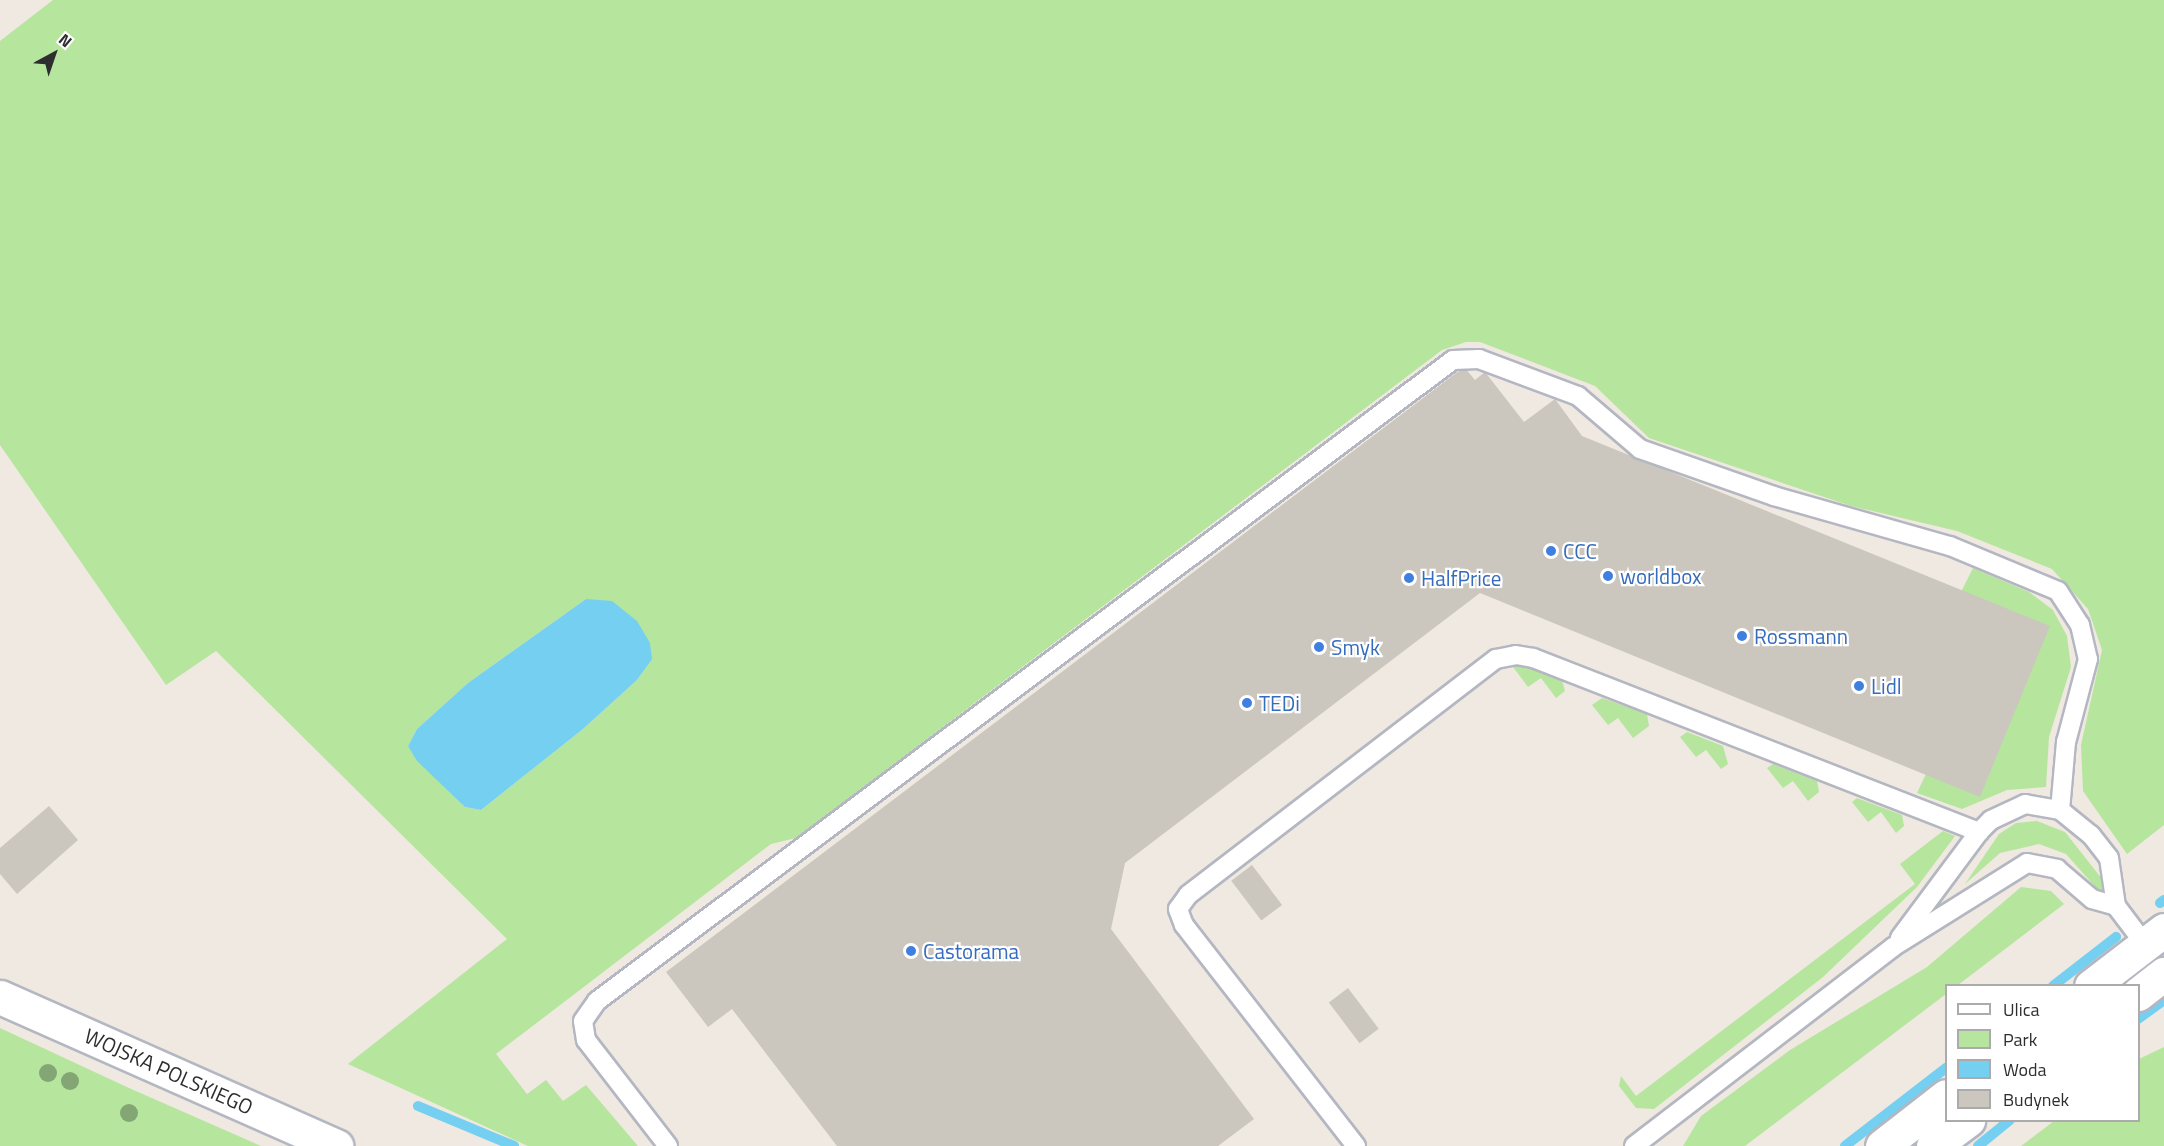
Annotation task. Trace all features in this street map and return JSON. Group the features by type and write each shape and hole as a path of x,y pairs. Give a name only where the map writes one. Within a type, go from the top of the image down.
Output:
{"street":[{"path":"2095,984 2159,955"},
{"path":"2140,992 2159,955"},
{"name":"WOJSKA POLSKIEGO","path":"0,997 337,1146"},
{"path":"1882,1146 1945,1098"},
{"path":"1933,1146 1965,1122"}],"lane":[{"path":"668,1146 593,1054 583,1021 588,1010 1453,360 1479,359 1578,396 1640,449 1774,496 1950,546 2058,591 2080,625 2088,659 2066,742 2060,810"},
{"path":"1356,1146 1185,925 1178,909 1188,895 1496,659 1533,658 1979,832"},
{"path":"1893,947 1979,832 1991,820 2025,804 2060,810 2109,858 2116,906"},
{"path":"1635,1146 1893,947 2027,863 2057,869 2092,899 2116,906 2159,955"}],"green space":[{"path":"53,0 2164,0 2164,825 2127,854 2083,791 2081,745 2102,650 2088,609 2052,569 1957,531 1851,506 1649,438 1595,386 1480,342 1466,342 1442,350 796,838 771,844 496,1054 527,1094 546,1080 563,1101 586,1085 638,1146 528,1146 348,1064 507,939 216,651 166,685 0,445 0,41","holes":["586,599 651,659 637,680 583,729 481,810 465,807 408,746 417,729 468,683"]},
{"path":"1973,568 2029,592 2053,610 2067,636 2071,667 2049,737 2046,787 2007,790 1962,809 1917,793 1926,774 1962,590"},
{"path":"1518,663 1562,680 1565,691 1556,698 1541,678 1528,687 1513,667"},
{"path":"1602,698 1647,714 1649,726 1633,738 1618,718 1608,725 1592,705"},
{"path":"1687,732 1723,746 1728,764 1721,769 1706,750 1696,757 1680,737"},
{"path":"1773,764 1817,781 1819,792 1808,801 1793,781 1783,788 1767,768"},
{"path":"1857,798 1902,815 1904,826 1896,833 1881,812 1868,822 1852,802"},
{"path":"2037,821 2065,832 2106,884 2106,892 2098,890 2066,854 2039,844 2000,853 1965,884 1999,834 2016,823"},
{"path":"1943,831 1955,836 1917,887 1823,977 1654,1109 1636,1108 1619,1086 1621,1076 1636,1096 1915,884 1900,864"},
{"path":"2021,887 2051,891 2064,904 1959,984 1945,984 1945,995 1745,1146 1683,1146 1701,1116 1790,1050 1927,967"},
{"path":"0,1028 129,1088 261,1146 0,1146"},
{"path":"2164,1047 2164,1146 2021,1146 2053,1122 2140,1122 2140,1059"}],"water":[{"path":"586,599 612,601 637,621 650,643 652,659 637,680 583,729 481,810 465,807 417,761 408,746 417,729 468,683"}],"building":[{"path":"1464,367 1475,380 1485,372 1524,422 1555,399 1582,436 2050,626 1980,797 1480,593 1125,863 1111,929 1254,1119 1218,1146 837,1146 732,1009 708,1027 666,972"},
{"path":"49,806 78,840 17,894 0,874 0,848"},
{"path":"1252,865 1282,905 1261,921 1231,881"},
{"path":"1348,988 1379,1029 1360,1043 1329,1002"}],"waterway":[{"path":"2160,903 2164,900"},
{"path":"2056,984 2116,937"},
{"path":"2140,1018 2161,1002"},
{"path":"1845,1146 1945,1069"},
{"path":"418,1106 514,1146"},
{"path":"1978,1146 2008,1122"}],"place":[{"name":"CCC","path":"1551,551"},
{"name":"worldbox","path":"1608,576"},
{"name":"HalfPrice","path":"1409,578"},
{"name":"Rossmann","path":"1742,636"},
{"name":"Smyk","path":"1319,647"},
{"name":"Lidl","path":"1859,686"},
{"name":"TEDi","path":"1247,703"},
{"name":"Castorama","path":"911,951"}]}
